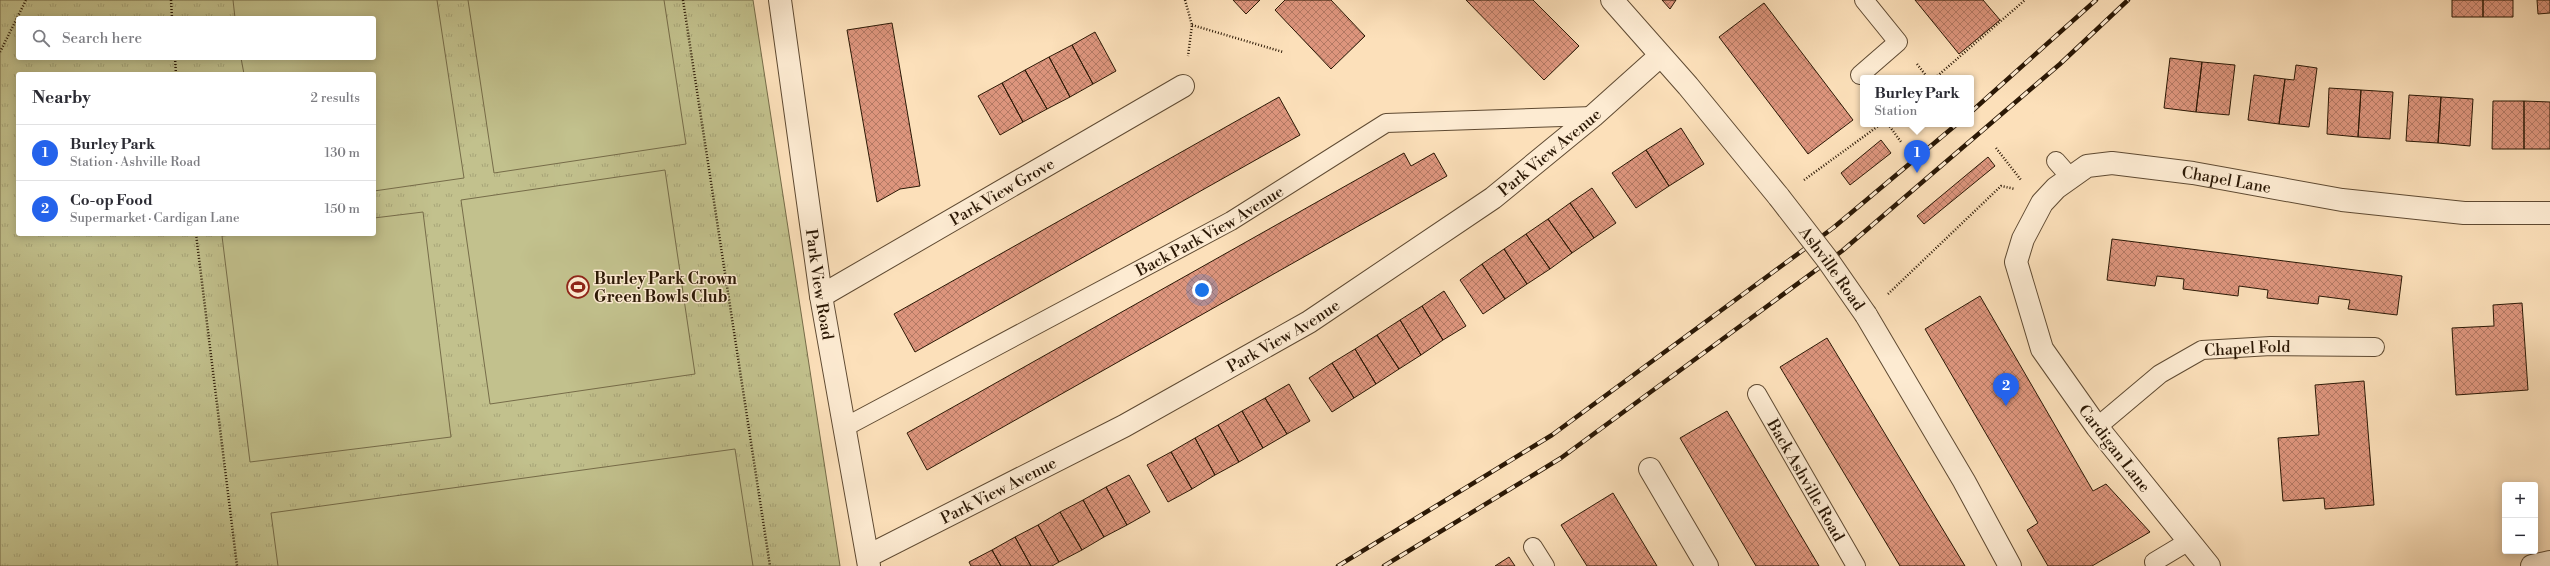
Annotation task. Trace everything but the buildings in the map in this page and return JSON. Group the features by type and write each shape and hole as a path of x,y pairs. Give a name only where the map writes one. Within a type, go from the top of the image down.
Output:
{"street":[{"name":"Park View Road","path":"780,0 821,296 869,561"},
{"name":"Ashville Road","path":"1612,0 1688,86 1779,197 1827,259 1866,315 1964,481 2010,566"},
{"name":"Park View Avenue","path":"869,561 1124,426 1309,322 1493,198 1593,116 1660,56"},
{"name":"Park View Grove","path":"821,296 1183,86"},
{"name":"Chapel Lane","path":"2033,322 2016,262 2023,239 2042,203 2063,169 2112,163 2194,173 2342,200 2464,213 2550,213"},
{"name":"Cardigan Lane","path":"2033,322 2042,349 2097,427 2209,566"},
{"path":"1650,469 1706,566"},
{"path":"2532,566 2550,562"}],"lane":[{"path":"1860,74 1898,42 1864,0"},
{"name":"Back Park View Avenue","path":"845,427 1231,221 1386,122 1593,116"},
{"name":"Chapel Fold","path":"2097,427 2160,374 2202,350 2271,346 2375,347"},
{"name":"Back Ashville Road","path":"1757,394 1856,566"},
{"path":"2154,562 2188,541"},
{"path":"1533,547 1545,566"}],"path":[{"path":"18,16 26,0"},
{"path":"171,0 172,16"},
{"path":"683,0 770,566"},
{"path":"1183,86 1192,25 1185,0"},
{"path":"1938,75 2025,0"},
{"path":"0,52 16,20"},
{"path":"1192,25 1283,52"},
{"path":"175,60 176,72"},
{"path":"1805,179 1877,127"},
{"path":"1890,127 1901,142"},
{"path":"1996,148 2024,184 2042,203"},
{"path":"1866,315 2001,186 2017,190 2024,184"},
{"path":"196,236 237,566"}],"green space":[{"path":"0,0 753,0 840,566 0,566"},
{"path":"233,0 437,0 464,178 376,191 376,72 244,72 241,60 376,60 376,16 235,16"},
{"path":"468,0 664,0 686,144 494,173"},
{"name":"Burley Park Crown Green Bowls Club","path":"665,170 695,374 490,404 461,200"},
{"path":"423,212 451,437 250,462 222,236 376,236 376,218"},
{"path":"735,449 753,566 278,566 271,513"}],"railway":[{"path":"1974,109 2096,0"},
{"path":"1384,566 1561,458 1842,251 2060,64 2128,0"},
{"path":"1338,566 1552,435 1833,228 1953,127"}],"place":[{"name":"Burley Park","path":"1917,173"},
{"name":"Burley Park Crown Green Bowls Club","path":"578,287"},
{"name":"Co-op Food","path":"2006,406"}]}
